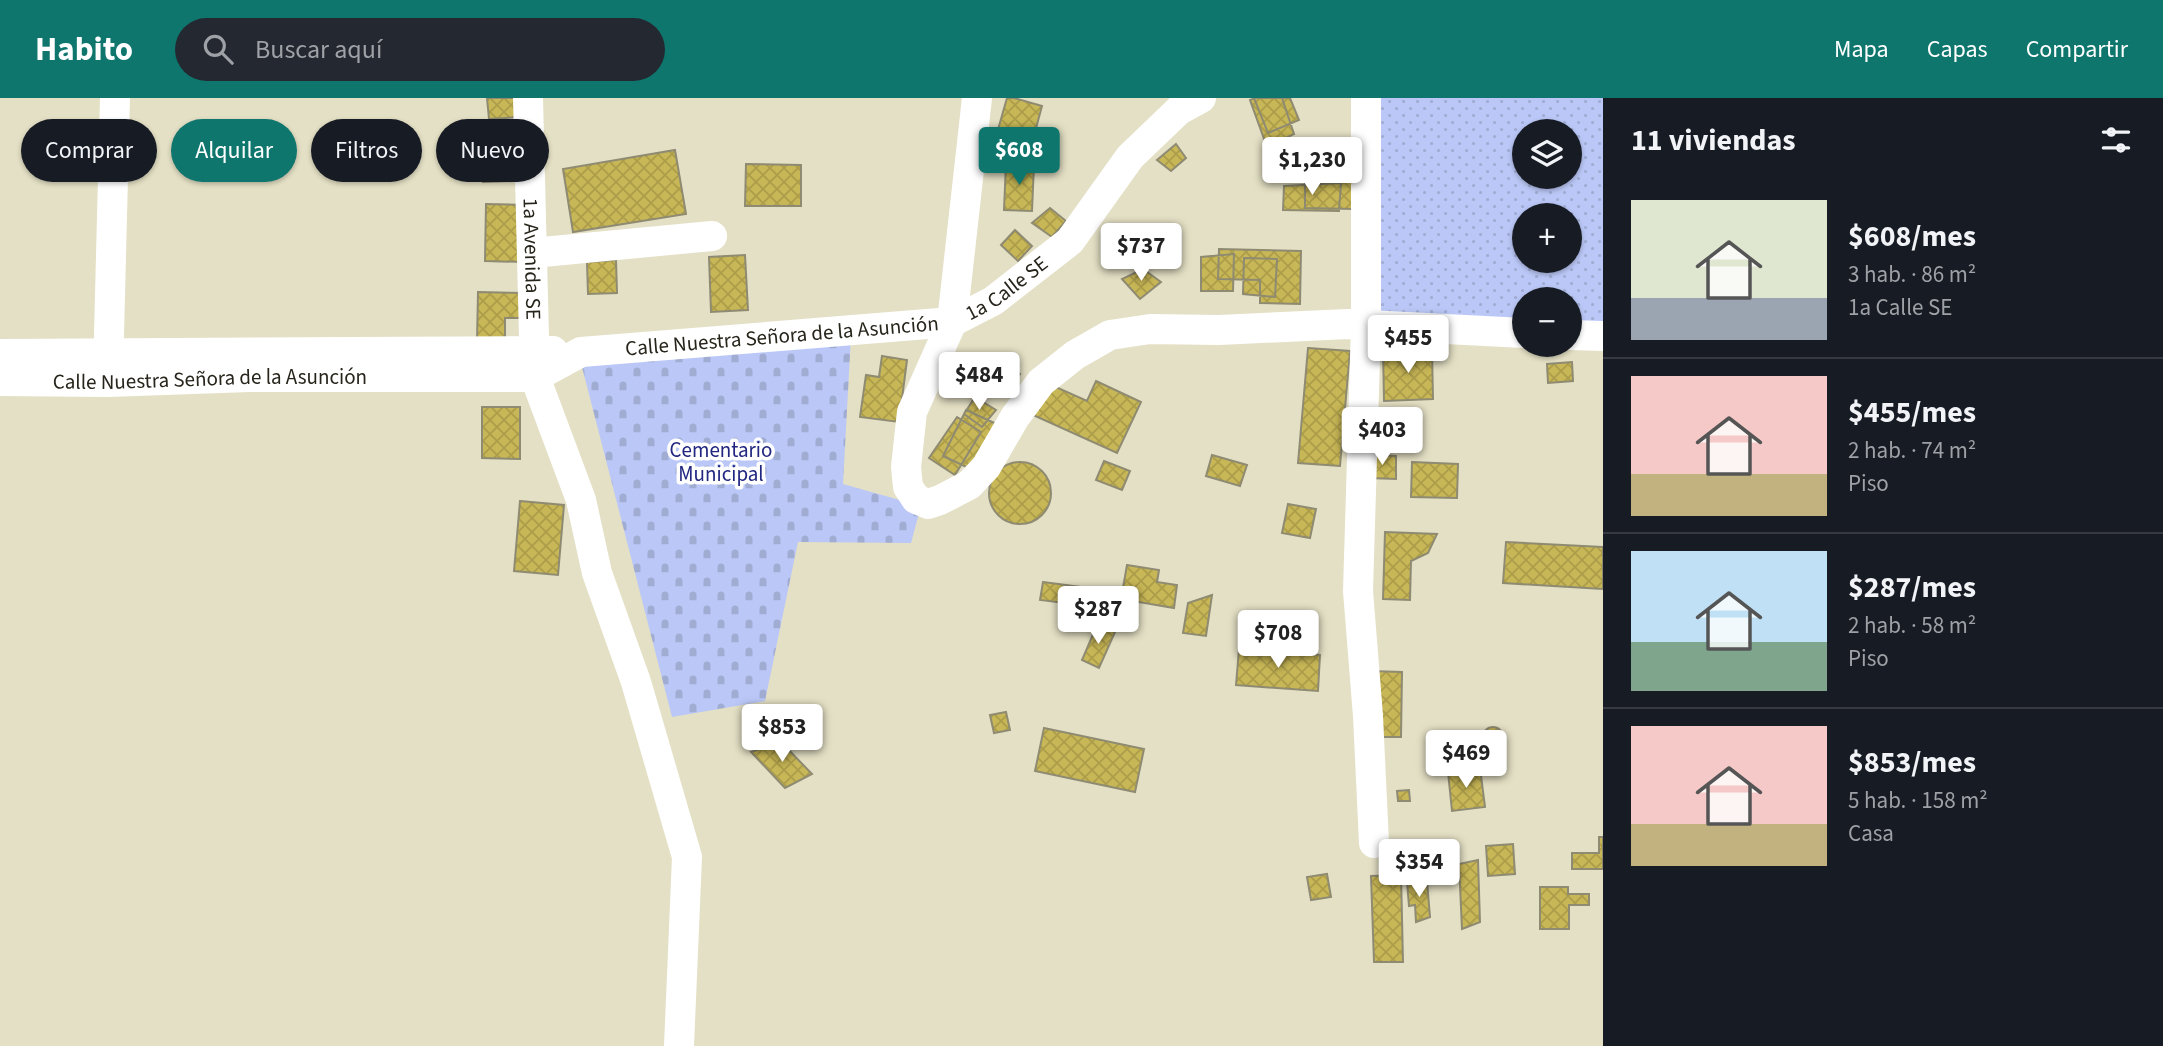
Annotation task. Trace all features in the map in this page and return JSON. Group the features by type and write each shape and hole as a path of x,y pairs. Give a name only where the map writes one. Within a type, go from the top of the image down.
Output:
{"street":[{"path":"108,368 115,98"},
{"name":"1a Avenida SE","path":"528,98 534,364 581,500 597,573 636,682 687,857 679,1046"},
{"path":"952,322 977,98"},
{"name":"1a Calle SE","path":"952,322 993,301 1070,241 1130,157 1179,110 1201,98"},
{"path":"1366,98 1366,325 1359,591 1374,843"},
{"path":"532,253 712,236"},
{"name":"Calle Nuestra Señora de la Asunción","path":"0,354 108,368 262,377 534,364 581,352 952,322 912,412 906,467 908,487 916,499 928,504 969,485 986,467 1015,416 1041,383 1075,355 1110,335 1150,329 1219,330 1366,325 1512,332"},
{"path":"1582,335 1603,336"},
{"name":"Calle Nuestra Señora de la Asunción","path":"0,381 108,368"}],"green space":[{"path":"1379,98 1603,98 1603,324 1582,323 1582,287 1512,287 1512,320 1377,314"},
{"name":"Cementario Municipal","path":"851,336 843,484 921,506 911,543 798,542 765,701 672,717 582,367"}],"building":[{"path":"487,98 521,98 522,117 489,119"},
{"path":"1007,98 1042,106 1032,143 997,133"},
{"path":"1254,98 1290,98 1299,120 1268,133"},
{"path":"1282,98 1294,134 1267,147 1250,100"},
{"path":"1176,144 1186,158 1171,171 1157,160"},
{"path":"675,150 686,214 573,232 563,169"},
{"path":"1006,163 1034,164 1032,211 1004,210"},
{"path":"746,164 801,165 801,206 745,206"},
{"path":"1305,179 1353,180 1352,209 1305,208"},
{"path":"1341,183 1339,211 1283,210 1284,186"},
{"path":"486,204 525,205 524,262 485,261"},
{"path":"1050,208 1066,221 1052,237 1032,223"},
{"path":"1015,230 1032,246 1018,261 1001,245"},
{"path":"1219,249 1301,251 1300,304 1260,303 1260,280 1218,279"},
{"path":"1234,254 1233,291 1201,291 1201,257"},
{"path":"745,255 748,310 711,312 709,257"},
{"path":"1244,258 1277,259 1275,297 1243,294"},
{"path":"616,260 617,293 588,294 587,262"},
{"path":"1143,269 1161,282 1140,299 1122,279"},
{"path":"478,292 524,293 524,318 505,318 505,342 477,341"},
{"path":"1308,348 1350,351 1340,466 1298,463"},
{"path":"1432,349 1433,399 1384,401 1383,351"},
{"path":"882,356 907,360 899,422 860,417 866,375 879,377"},
{"path":"1004,359 1020,374 1003,392 981,376"},
{"path":"1572,362 1573,381 1548,383 1547,364"},
{"path":"1096,381 1141,402 1117,453 1033,415 1047,383 1087,401"},
{"path":"975,397 996,410 982,427 964,414"},
{"path":"482,407 520,407 520,459 482,458"},
{"path":"966,410 1001,426 979,473 943,456"},
{"path":"957,417 981,432 955,475 929,458"},
{"path":"1212,455 1247,465 1240,486 1206,476"},
{"path":"1369,455 1396,456 1396,479 1368,478"},
{"path":"1104,461 1130,471 1122,490 1096,480"},
{"path":"1020,462 1032,464 1042,471 1049,481 1049,505 1042,515 1032,522 1020,524 1008,522 998,515 991,505 989,493 991,481 998,471 1008,464"},
{"path":"1412,462 1458,464 1457,498 1411,497"},
{"path":"520,501 564,505 558,575 514,571"},
{"path":"1288,504 1316,509 1310,538 1282,533"},
{"path":"1385,532 1437,534 1428,553 1411,561 1410,600 1383,599"},
{"path":"1506,542 1603,547 1603,589 1503,583"},
{"path":"1127,565 1159,570 1157,582 1177,585 1174,608 1121,599"},
{"path":"1043,582 1082,587 1080,605 1040,600"},
{"path":"1212,595 1206,636 1183,633 1188,603"},
{"path":"1097,625 1115,632 1099,668 1082,660"},
{"path":"1239,649 1320,655 1318,691 1236,685"},
{"path":"1370,671 1402,672 1401,737 1369,737"},
{"path":"1006,712 1010,730 994,733 990,715"},
{"path":"1493,727 1500,730 1503,737 1500,744 1493,747 1486,744 1483,737 1486,730"},
{"path":"1044,728 1144,749 1135,792 1035,771"},
{"path":"781,742 812,774 785,788 751,752"},
{"path":"1480,768 1485,807 1452,811 1448,772"},
{"path":"1409,790 1410,801 1398,801 1397,791"},
{"path":"1599,837 1603,837 1603,869 1572,869 1572,853 1599,853"},
{"path":"1513,844 1515,874 1488,876 1486,846"},
{"path":"1478,860 1480,922 1462,929 1459,864"},
{"path":"1327,874 1331,897 1311,900 1307,877"},
{"path":"1401,875 1403,962 1374,962 1371,876"},
{"path":"1427,881 1430,917 1416,922 1415,905 1409,906 1407,882"},
{"path":"1540,887 1568,887 1568,894 1589,894 1589,905 1569,905 1569,929 1540,929"}]}
